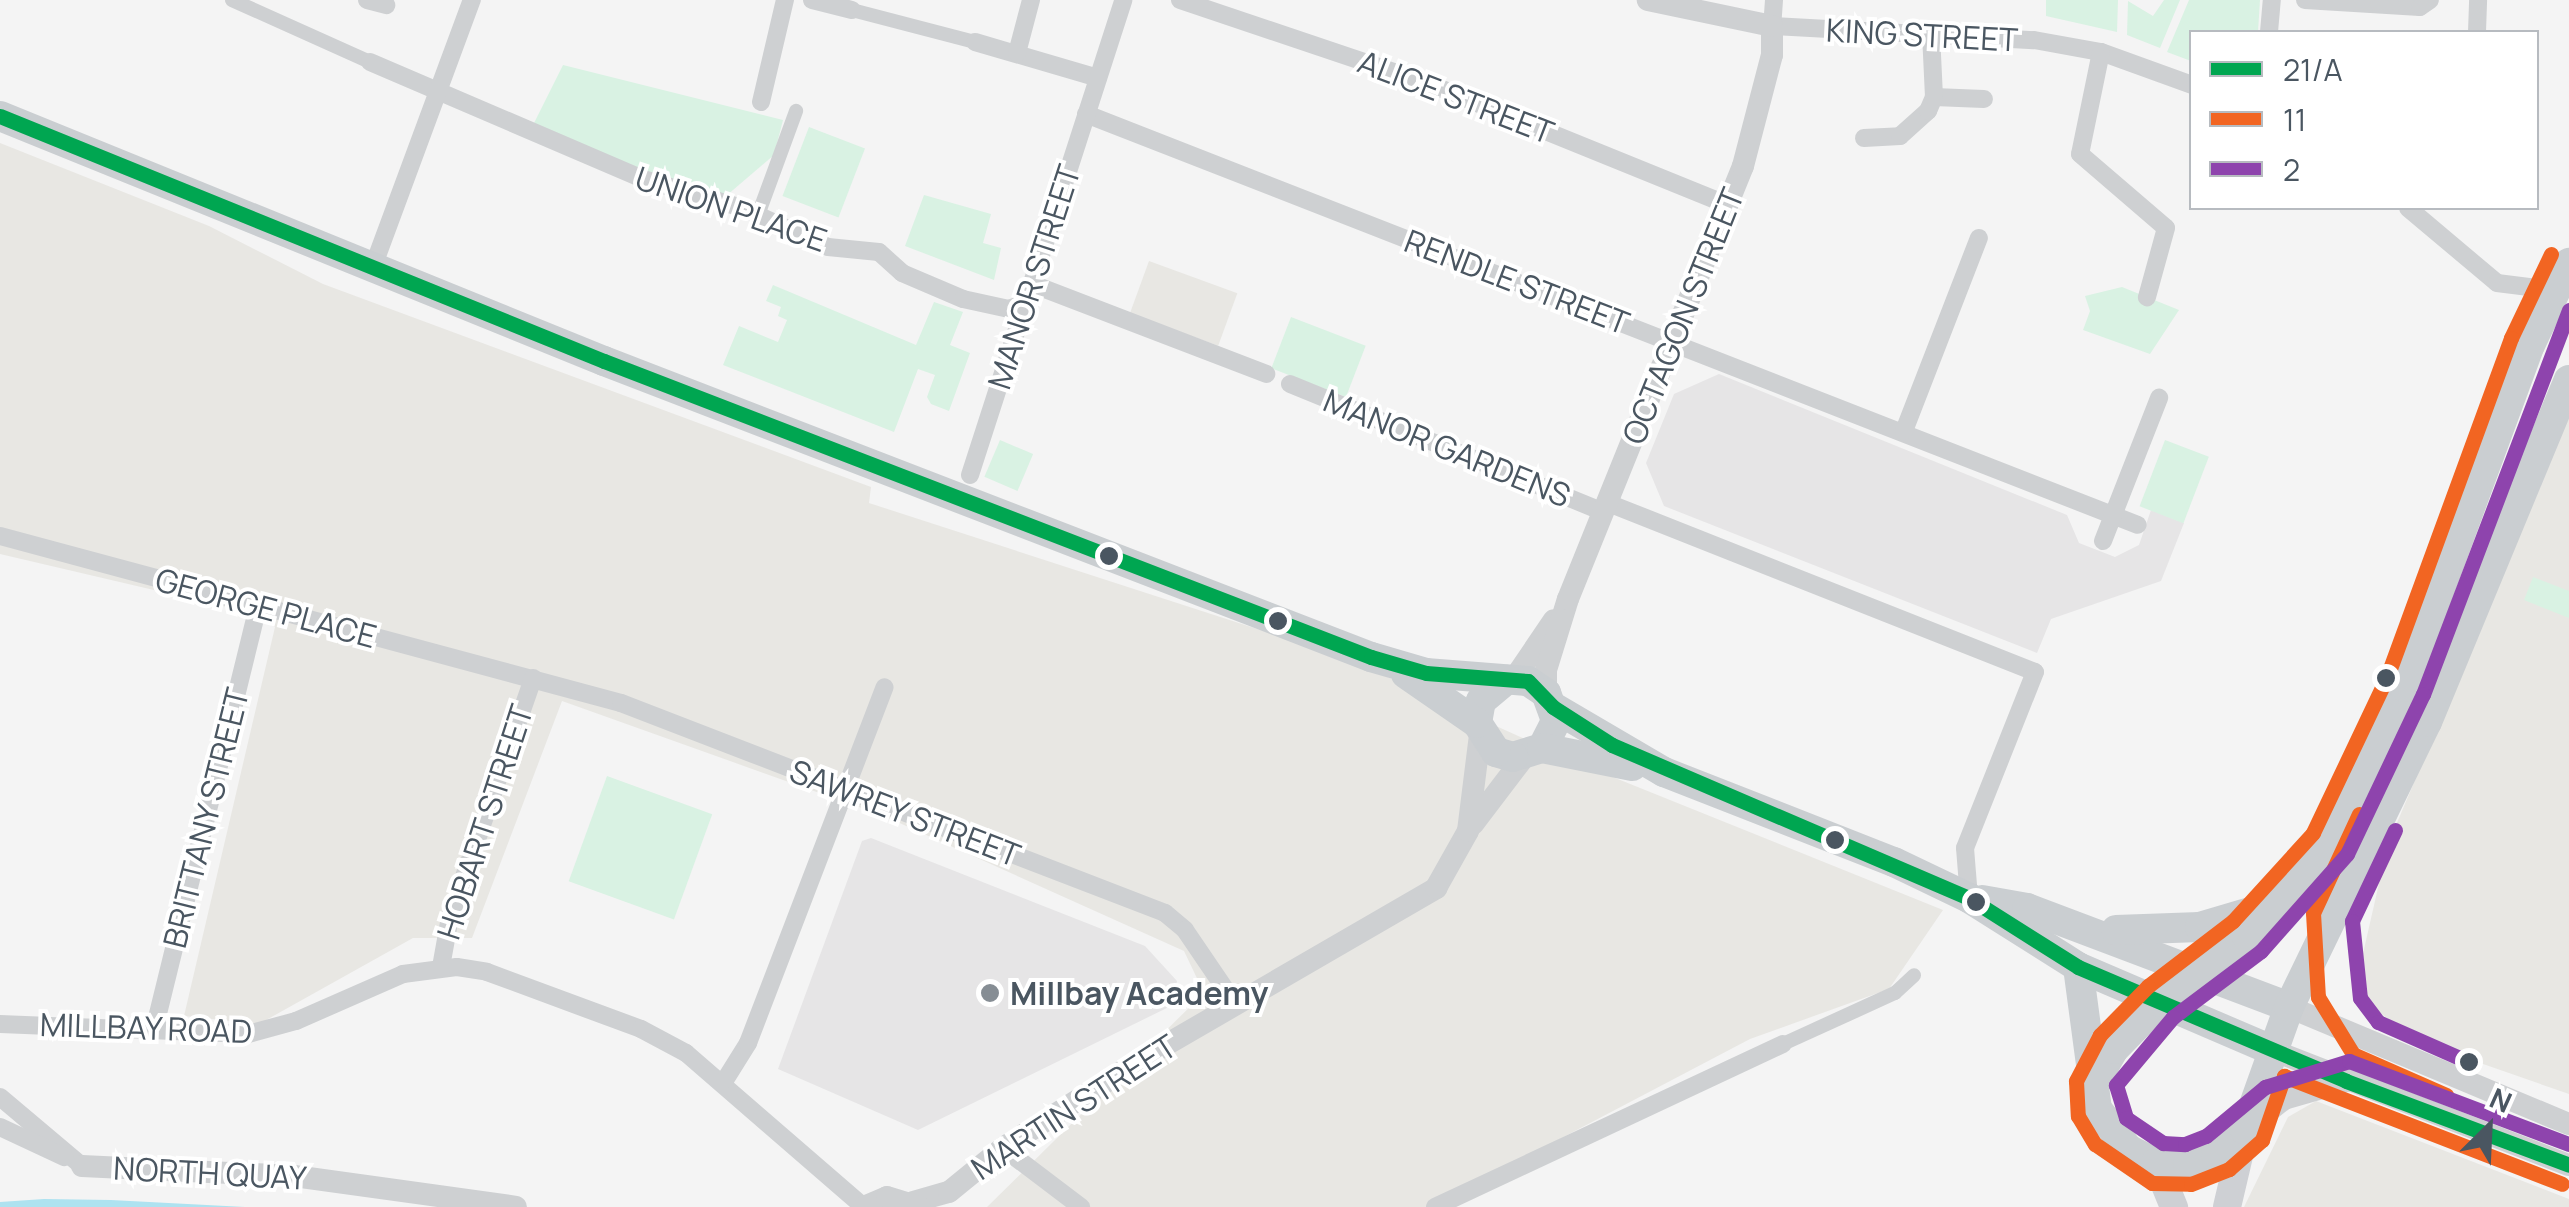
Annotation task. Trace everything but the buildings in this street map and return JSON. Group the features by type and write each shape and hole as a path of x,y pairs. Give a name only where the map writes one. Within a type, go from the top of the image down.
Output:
{"main road":[{"path":"0,116 870,463 1387,662 1510,680 1664,772 1969,898 2074,924 2290,1007"},
{"path":"2096,1080 2114,1048 2160,1002 2202,972 2282,902 2330,844 2372,764 2554,290 2569,263"},
{"path":"2227,1207 2245,1130 2272,1050 2428,722 2569,380"},
{"path":"1387,662 1479,729 1496,752 1534,751 1664,772"},
{"path":"1479,729 1481,701 1510,680"},
{"path":"1534,751 1556,720 1549,700"},
{"path":"1969,898 2078,967 2272,1050"},
{"path":"2074,924 2161,932 2238,918 2282,902"},
{"path":"2078,967 2098,1109 2111,1132 2156,1163 2188,1164 2216,1154 2245,1130"},
{"path":"2156,1163 2174,1207"}],"street":[{"path":"232,0 370,62"},
{"path":"367,0 386,5"},
{"path":"373,267 472,0"},
{"path":"760,102 785,0"},
{"path":"812,0 1017,52 1098,78"},
{"path":"1017,52 1031,0"},
{"name":"MANOR STREET","path":"970,475 1123,0"},
{"name":"ALICE STREET","path":"1180,0 1430,84 1728,206"},
{"name":"KING STREET","path":"1648,0 1772,26 1931,33 2101,52 2189,84"},
{"path":"1772,26 1774,0"},
{"path":"2269,30 2272,0"},
{"path":"2305,0 2420,7 2430,0"},
{"path":"2476,30 2478,0"},
{"name":"OCTAGON STREET","path":"1549,700 1546,670 1568,598 1728,206 1761,109 1772,26"},
{"path":"1864,138 1900,136 1934,98 1931,33"},
{"path":"2101,52 2080,154 2166,228 2147,297"},
{"name":"UNION PLACE","path":"370,62 643,179 758,215 828,247 879,252 902,273 963,299 1008,309 1026,304"},
{"path":"1934,98 1984,99"},
{"path":"758,215 796,111"},
{"name":"RENDLE STREET","path":"1086,114 2138,525"},
{"path":"2410,210 2496,283 2554,290"},
{"path":"1904,432 1979,238"},
{"path":"1032,284 1266,374"},
{"name":"MANOR GARDENS","path":"1290,384 2034,672 1965,848 1969,898"},
{"path":"2103,540 2159,398"},
{"name":"GEORGE PLACE","path":"0,536 533,678"},
{"name":"OCTAGON STREET","path":"1510,680 1568,598"},
{"name":"BRITTANY STREET","path":"154,1030 258,606"},
{"name":"SAWREY STREET","path":"533,678 620,703 1178,921 1236,1005"},
{"name":"HOBART STREET","path":"441,967 450,917 533,678"},
{"path":"725,1080 748,1043 884,687"},
{"name":"MARTIN STREET","path":"1468,830 1479,729"},
{"name":"MARTIN STREET","path":"864,1207 888,1197 916,1204 949,1192 1003,1148 1436,888 1468,830 1534,751"},
{"name":"MILLBAY ROAD","path":"0,1024 268,1032 366,987 441,967 525,984 641,1029 725,1080 864,1207"},
{"path":"1435,1207 1895,992 1914,975"},
{"path":"2290,1007 2569,1124"},
{"path":"2272,1050 2569,1164"},
{"path":"2245,1130 2275,1104 2346,1081"},
{"path":"0,1096 82,1166"},
{"path":"0,1128 82,1166"},
{"path":"1003,1148 1081,1207"},
{"name":"NORTH QUAY","path":"82,1166 294,1176 516,1207"}],"shaded area":[{"path":"0,143 209,226 323,284 871,487 869,503 1341,656 1578,763 1943,910 1889,989 1750,1039 1430,1207 987,1207 1204,993 1184,951 884,816 562,701 472,938 413,938 259,1024 184,1016 275,627 235,609 0,554"},
{"path":"1149,261 1237,293 1218,346 1130,314"},
{"path":"1719,374 2067,515 2079,543 2115,557 2139,545 2151,510 2184,523 2161,581 2051,619 2037,653 1664,506 1646,463 1674,394"},
{"path":"2569,416 2569,1094 2417,1041 2354,993 2388,844"},
{"name":"Millbay Academy","path":"871,838 1145,946 1177,981 1173,1005 918,1130 778,1069 862,841"},
{"path":"2316,1101 2569,1199 2569,1207 2244,1207 2288,1117"}],"green space":[{"path":"2046,0 2118,0 2117,32 2046,16"},
{"path":"2164,0 2180,0 2160,48 2127,35 2128,1 2153,16"},
{"path":"2189,0 2260,0 2258,30 2189,30 2189,60 2167,52"},
{"path":"563,65 783,120 774,155 726,196 660,179 534,123"},
{"path":"809,127 865,149 838,218 782,196"},
{"path":"924,195 991,214 983,243 1001,248 994,280 905,246"},
{"path":"773,285 916,345 934,302 963,312 950,345 970,353 949,411 931,404 927,397 935,375 918,369 894,432 723,365 739,326 778,342 787,320 778,316 781,307 766,301"},
{"path":"2122,287 2179,310 2150,354 2083,330 2090,311 2085,296"},
{"path":"1291,317 1366,346 1346,397 1271,368"},
{"path":"1000,440 1033,454 1018,491 984,477"},
{"path":"2165,440 2209,457 2183,523 2140,506"},
{"path":"2533,577 2569,591 2569,618 2524,600"},
{"path":"607,776 712,814 674,920 569,881"}],"water":[{"path":"44,1199 245,1207 0,1207 0,1202"}],"transit line":[{"name":"21/A","path":"0,116 604,361 1371,657 1426,673 1528,681 1553,707 1612,745 1969,898 2078,967 2346,1081 2569,1165"},
{"name":"11","path":"2551,254 2511,338 2386,679 2313,833 2233,921 2148,986 2100,1035 2076,1081 2078,1116 2095,1144 2152,1183 2191,1184 2229,1169 2262,1140 2284,1076 2562,1184"},
{"name":"2","path":"2569,310 2423,694 2347,854 2261,951 2173,1017 2116,1085 2126,1118 2163,1143 2185,1144 2206,1136 2265,1087 2349,1061 2569,1144"},
{"name":"11","path":"2359,814 2313,913 2318,997 2353,1054 2446,1095"},
{"name":"2","path":"2395,830 2352,921 2360,998 2378,1022 2471,1063"}],"place":[{"name":"Millbay Academy","path":"990,993"}]}
